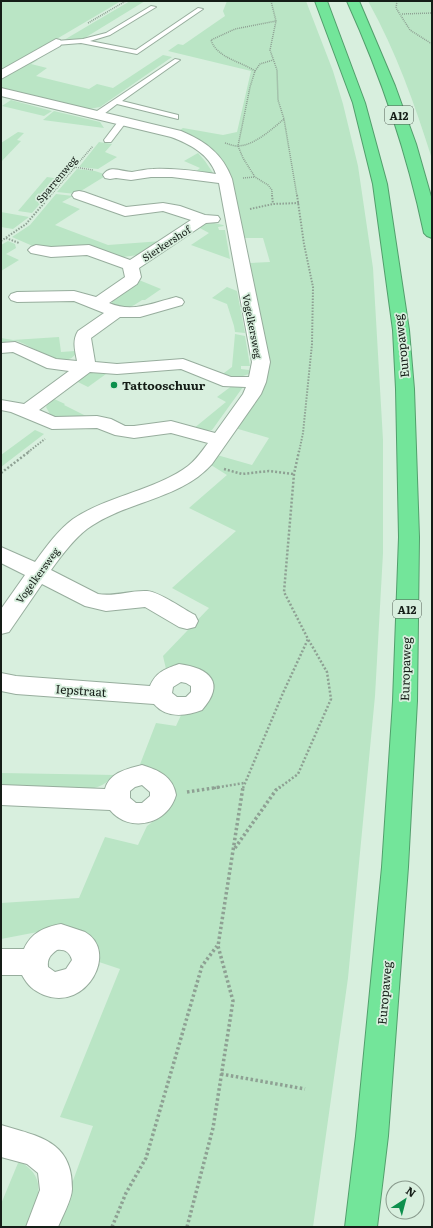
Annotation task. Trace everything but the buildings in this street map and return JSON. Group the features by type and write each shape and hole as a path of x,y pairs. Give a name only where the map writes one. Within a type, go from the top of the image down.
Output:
{"highway":[{"name":"Europaweg","path":"321,1 359,103 380,184 401,330 405,389 409,537 404,709 395,867 372,1136 361,1227"},
{"name":"A12","path":"354,1 377,52 398,112 424,196 432,233"}],"street":[{"path":"1,75 56,43"},
{"name":"Vogelkersweg","path":"1,92 176,134 191,140 216,161 222,168 225,178 261,362 257,382 252,394 206,460 196,470 182,479 99,513 80,524 55,549 1,626"},
{"path":"110,175 114,172 131,176 172,172 225,178"},
{"name":"Sierkershof","path":"79,195 125,212 163,207 175,209 203,219 232,217"},
{"name":"Sierkershof","path":"36,250 51,252 89,250 132,266 203,219"},
{"path":"98,303 131,281 133,277 132,266"},
{"path":"17,297 83,297 117,312 131,313 176,302"},
{"path":"87,366 82,339 84,335 117,312"},
{"path":"1,348 15,347 53,364 117,369 183,364 229,382 257,382"},
{"path":"26,411 87,366"},
{"path":"1,405 15,407 52,423 97,422 104,423 122,431 134,432 171,428 219,440"},
{"path":"1,554 93,601 106,603 148,599 187,621"},
{"name":"Iepstraat","path":"1,682 16,685 161,696"},
{"path":"1,795 117,800 116,793 122,782 133,776 142,775 151,777 158,782 162,788 163,796"},
{"path":"1,962 33,962"},
{"path":"1,1141 35,1151 47,1158 53,1170 56,1190 42,1227"}],"lane":[{"path":"56,43 81,41 108,34 153,7"},
{"path":"81,41 137,52 200,9"},
{"path":"97,115 177,60"},
{"path":"116,102 175,117"},
{"path":"108,140 120,121"}],"path":[{"path":"56,43 126,1"},
{"path":"234,850 276,790 298,774 331,699 327,672 284,592 294,474 303,433 312,344 313,287 304,244 299,203 284,119 278,100 277,70 270,50 276,21 271,1"},
{"path":"397,1 396,8 405,18 408,27 432,44"},
{"path":"401,14 432,13"},
{"path":"255,71 251,67 232,60 217,51 211,40 235,28 276,21"},
{"path":"273,60 260,64 255,71 250,87 238,146 243,158 255,177 268,185 272,190 273,204"},
{"path":"191,140 213,141 238,146 269,131 284,119"},
{"name":"Sparrenweg","path":"1,241 26,224 120,121"},
{"path":"232,217 273,204 299,203"},
{"path":"1,473 50,435 52,423"},
{"path":"206,460 236,474 253,475 270,471 294,474"},
{"path":"187,1227 213,1128 233,1001 218,946 244,783 308,639"},
{"path":"163,796 244,783"},
{"path":"112,1227 126,1193 146,1158 202,966 218,946"},
{"path":"222,1074 305,1089"}],"green space":[{"path":"1,1 121,1 4,70 1,70"},
{"path":"130,1 145,1 83,39 64,40"},
{"path":"227,1 306,1 333,71 343,104 358,166 373,268 383,440 383,553 375,696 348,978 313,1227 56,1227 93,1126 60,1117 120,969 96,961 48,930 1,939 1,903 79,898 105,837 138,845 147,826 162,815 139,767 156,723 176,726 182,713 208,697 166,669 163,656 209,608 172,588 236,531 189,508 227,475 211,465 217,455 252,465 269,438 235,428 258,395 258,313 250,263 270,262 263,238 244,238 227,168 210,150 177,132 183,128 223,135 237,132 251,71 168,51 178,44 183,45 225,16 223,11"},
{"path":"368,1 432,1 432,159 404,78"},
{"path":"163,55 172,57 100,107 89,109 1,88 1,77 29,61 38,60 31,64 47,68 36,76 89,89 97,84 113,88"},
{"path":"11,100 52,111 44,116 2,106"},
{"path":"54,111 100,122 104,128 43,120"},
{"path":"18,132 24,133 17,140 21,141 1,162 1,143"},
{"path":"99,142 112,144 105,152 117,157 98,169 79,167"},
{"path":"198,153 213,173 194,173 200,168 184,161"},
{"path":"77,169 95,171 107,175 76,194 57,192"},
{"path":"47,177 61,179 32,213 18,211"},
{"path":"56,194 73,196 62,202 80,209 55,225 108,245 162,241 138,255 123,257 35,247 12,237 30,225"},
{"path":"1,212 29,217 13,229 1,227"},
{"path":"214,223 224,226 218,227 219,230 225,230 230,259 191,245 209,233 198,227 202,224"},
{"path":"8,241 15,244 16,248 6,254 19,260 1,271 1,245"},
{"path":"139,280 161,289 145,300 142,300 128,308 112,304 112,299"},
{"path":"227,287 237,291 245,333 235,332 227,304 212,298"},
{"path":"235,334 245,336 250,366 241,366 241,369 249,370 249,374 240,377 224,375 224,373 232,367"},
{"path":"59,337 61,352 75,351 76,353 71,358 65,360 57,359 17,341 1,343 1,338 13,340"},
{"path":"98,370 106,374 88,387 76,381 88,372"},
{"path":"233,385 243,387 212,430 205,431 193,429 226,402 217,397"},
{"path":"52,398 92,419 57,418 51,416 46,407"},
{"path":"35,430 44,434 1,467 1,455"},
{"path":"1,773 116,775 102,785 95,788 86,789 1,787"},
{"path":"21,1162 30,1169 35,1176 38,1184 37,1200 27,1227 1,1227 1,1204 18,1163"}],"place":[{"name":"Tattooschuur","path":"114,385"}]}
